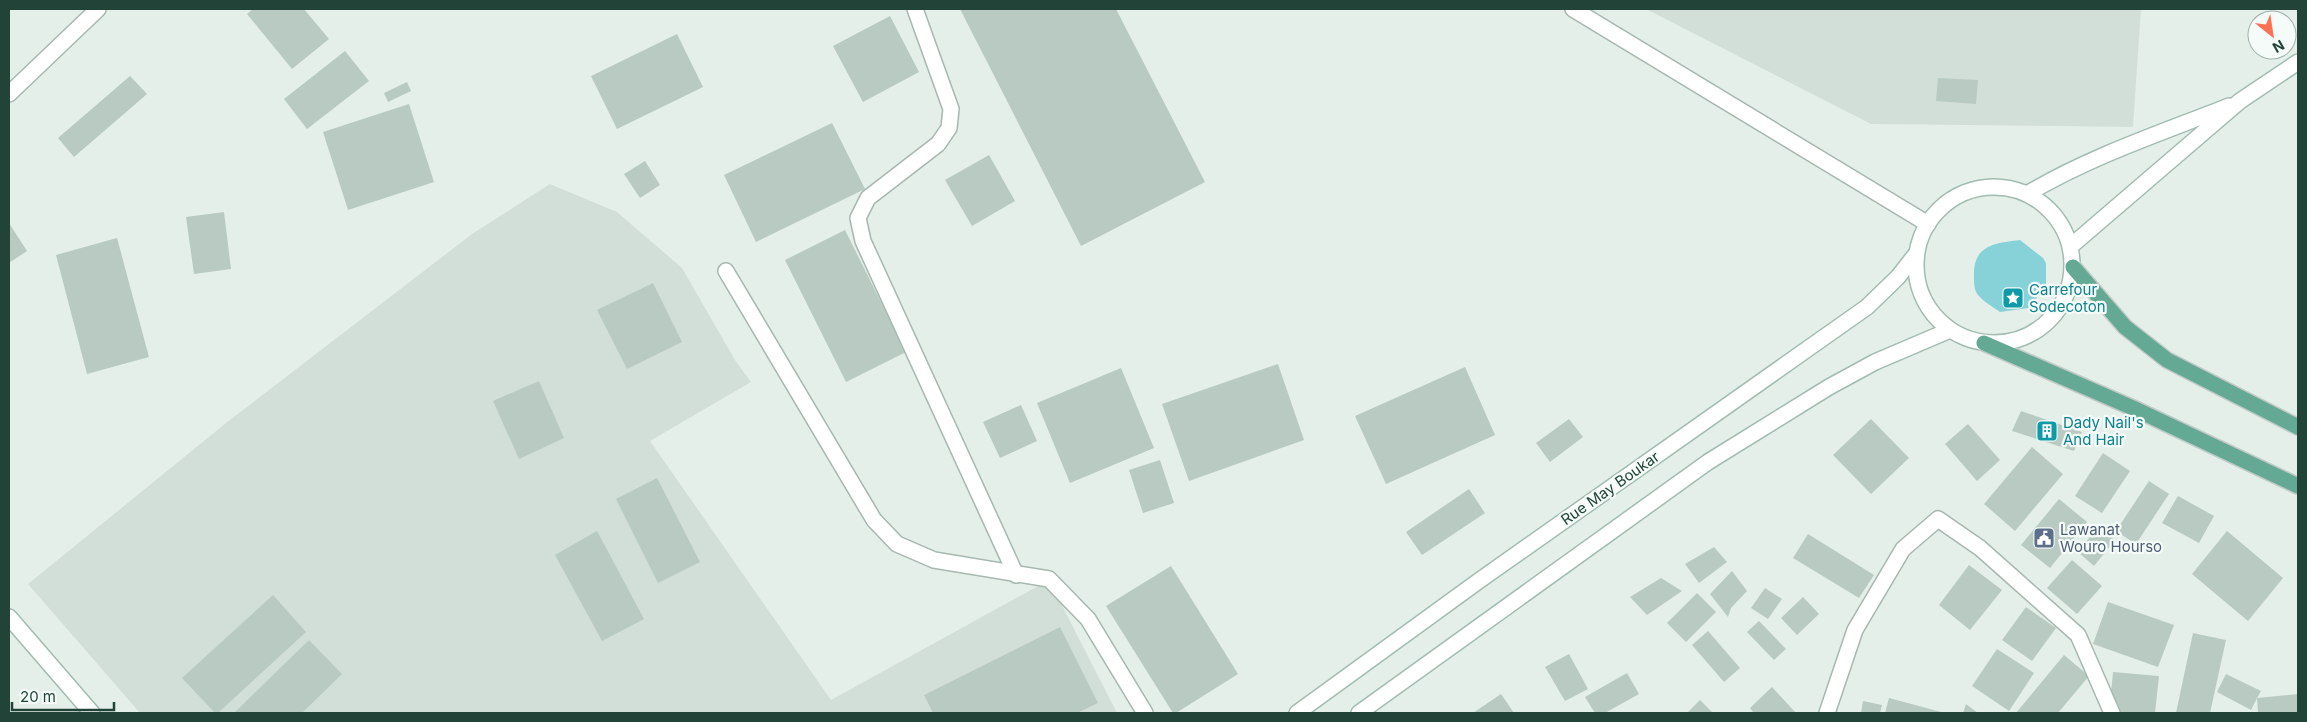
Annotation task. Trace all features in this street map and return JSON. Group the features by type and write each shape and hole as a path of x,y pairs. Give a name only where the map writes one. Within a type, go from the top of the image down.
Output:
{"main road":[{"path":"9,94 98,9"},
{"path":"915,9 951,109 949,128 938,144 868,198 858,218 863,241 1016,575"},
{"path":"1573,9 1928,224"},
{"path":"2071,246 2240,101 2298,62"},
{"path":"2027,194 2063,172 2240,101"},
{"path":"1984,343 2013,341 2027,337 2046,325 2060,308 2069,288 2073,267 2071,246 2062,225 2047,207 2027,194 2000,188 1972,190 1954,198 1939,209 1920,238 1916,254 1916,276 1922,297 1934,316 1950,330 2125,404 2298,486"},
{"name":"Rue May Boukar","path":"1297,713 1488,574 1867,307 1898,277 1916,254"},
{"path":"2073,267 2125,327 2167,360 2298,427"},
{"path":"726,271 874,520 897,544 934,560 1049,579 1083,613 1145,713"},
{"path":"1359,713 1708,462 1829,387 1868,366 1950,330"},
{"path":"1827,713 1855,630 1903,549 1938,519 1980,548 2078,635 2112,713"},
{"path":"9,616 92,713"}],"shaded area":[{"path":"1646,9 2141,9 2133,127 1871,124"},
{"path":"550,184 617,212 682,268 735,360 751,382 650,441 831,700 1049,580 1117,713 140,713 28,584 226,423 472,234"}],"water":[{"path":"2020,240 2043,258 2046,263 2046,285 2029,308 2000,312 1983,300 1975,289 1974,276 1977,258 1987,248 1994,245"}],"building":[{"path":"253,9 304,9 329,39 292,69 247,14"},
{"path":"960,9 1116,9 1205,182 1081,246"},
{"path":"890,16 919,72 863,102 833,46"},
{"path":"677,34 703,87 617,129 591,76"},
{"path":"345,51 369,81 307,129 284,99"},
{"path":"130,76 147,94 74,157 58,138"},
{"path":"1938,78 1978,80 1976,104 1936,101"},
{"path":"407,82 411,91 388,102 384,93"},
{"path":"409,104 434,182 348,210 323,132"},
{"path":"832,123 865,189 756,242 724,175"},
{"path":"989,155 1015,201 972,226 945,180"},
{"path":"645,161 660,185 640,198 624,174"},
{"path":"224,212 231,269 194,274 186,217"},
{"path":"9,223 27,251 9,263"},
{"path":"845,230 906,352 846,382 785,260"},
{"path":"117,238 149,357 87,374 56,255"},
{"path":"653,283 682,342 627,369 597,310"},
{"path":"1278,364 1304,440 1189,481 1162,404"},
{"path":"1465,367 1495,435 1386,484 1355,416"},
{"path":"1121,368 1154,448 1070,483 1037,403"},
{"path":"539,381 564,438 519,459 493,401"},
{"path":"1021,405 1037,441 1000,458 983,422"},
{"name":"Dady Nail's And Hair","path":"2021,411 2082,432 2074,451 2012,431"},
{"path":"1569,419 1583,437 1550,462 1536,443"},
{"path":"1871,419 1909,458 1871,494 1833,455"},
{"path":"1968,424 2000,460 1977,481 1945,444"},
{"path":"2032,447 2063,474 2015,531 1984,504"},
{"path":"2103,453 2130,471 2102,513 2075,496"},
{"path":"1160,460 1174,503 1143,513 1129,470"},
{"path":"657,478 700,562 658,583 616,499"},
{"path":"2149,481 2169,494 2136,544 2116,531"},
{"path":"1469,489 1485,513 1422,555 1406,532"},
{"path":"2178,496 2214,516 2199,543 2162,523"},
{"path":"2059,499 2087,522 2050,568 2021,545"},
{"path":"2098,527 2115,540 2094,566 2078,552"},
{"path":"597,531 644,619 602,641 555,555"},
{"path":"2227,531 2283,578 2248,621 2192,574"},
{"path":"1808,534 1874,575 1859,598 1793,558"},
{"path":"1714,547 1727,562 1699,583 1685,564"},
{"path":"2072,560 2102,586 2077,614 2047,588"},
{"path":"1969,565 2002,590 1970,630 1939,605"},
{"path":"1171,566 1238,674 1176,713 1173,713 1106,606"},
{"path":"1732,571 1747,591 1731,608 1728,617 1710,594"},
{"path":"1661,578 1682,591 1647,615 1630,597"},
{"path":"1765,588 1782,599 1768,619 1751,608"},
{"path":"1697,593 1716,612 1686,642 1667,623"},
{"path":"273,595 306,632 218,713 215,713 182,678"},
{"path":"1803,597 1819,614 1797,635 1781,618"},
{"path":"2108,602 2174,625 2158,667 2093,644"},
{"path":"2026,607 2056,628 2032,661 2002,640"},
{"path":"1759,621 1786,649 1774,660 1747,632"},
{"path":"1060,627 1098,703 1077,713 933,713 924,695"},
{"path":"1708,631 1740,668 1724,682 1692,645"},
{"path":"2193,633 2226,640 2210,713 2176,713"},
{"path":"309,640 342,674 302,713 234,713"},
{"path":"1997,649 2034,673 2009,711 1972,686"},
{"path":"1569,654 1588,689 1565,701 1545,667"},
{"path":"2064,655 2089,676 2058,713 2016,713"},
{"path":"2113,672 2159,676 2155,713 2109,713"},
{"path":"1627,673 1639,694 1605,713 1595,713 1585,697"},
{"path":"2226,674 2261,691 2251,710 2217,692"},
{"path":"1772,687 1796,713 1754,713 1750,708"},
{"path":"1501,694 1514,713 1473,713"},
{"path":"2298,694 2298,713 2258,713 2257,698"},
{"path":"1889,698 1945,713 1885,713"},
{"path":"1700,700 1713,713 1687,713"},
{"path":"1863,701 1882,705 1880,713 1861,713"},
{"path":"1966,704 1978,713 1963,713"}],"place":[{"name":"Carrefour Sodecoton","path":"2013,298"},
{"name":"Dady Nail's And Hair","path":"2047,431"},
{"name":"Lawanat Wouro Hourso","path":"2044,538"}]}
